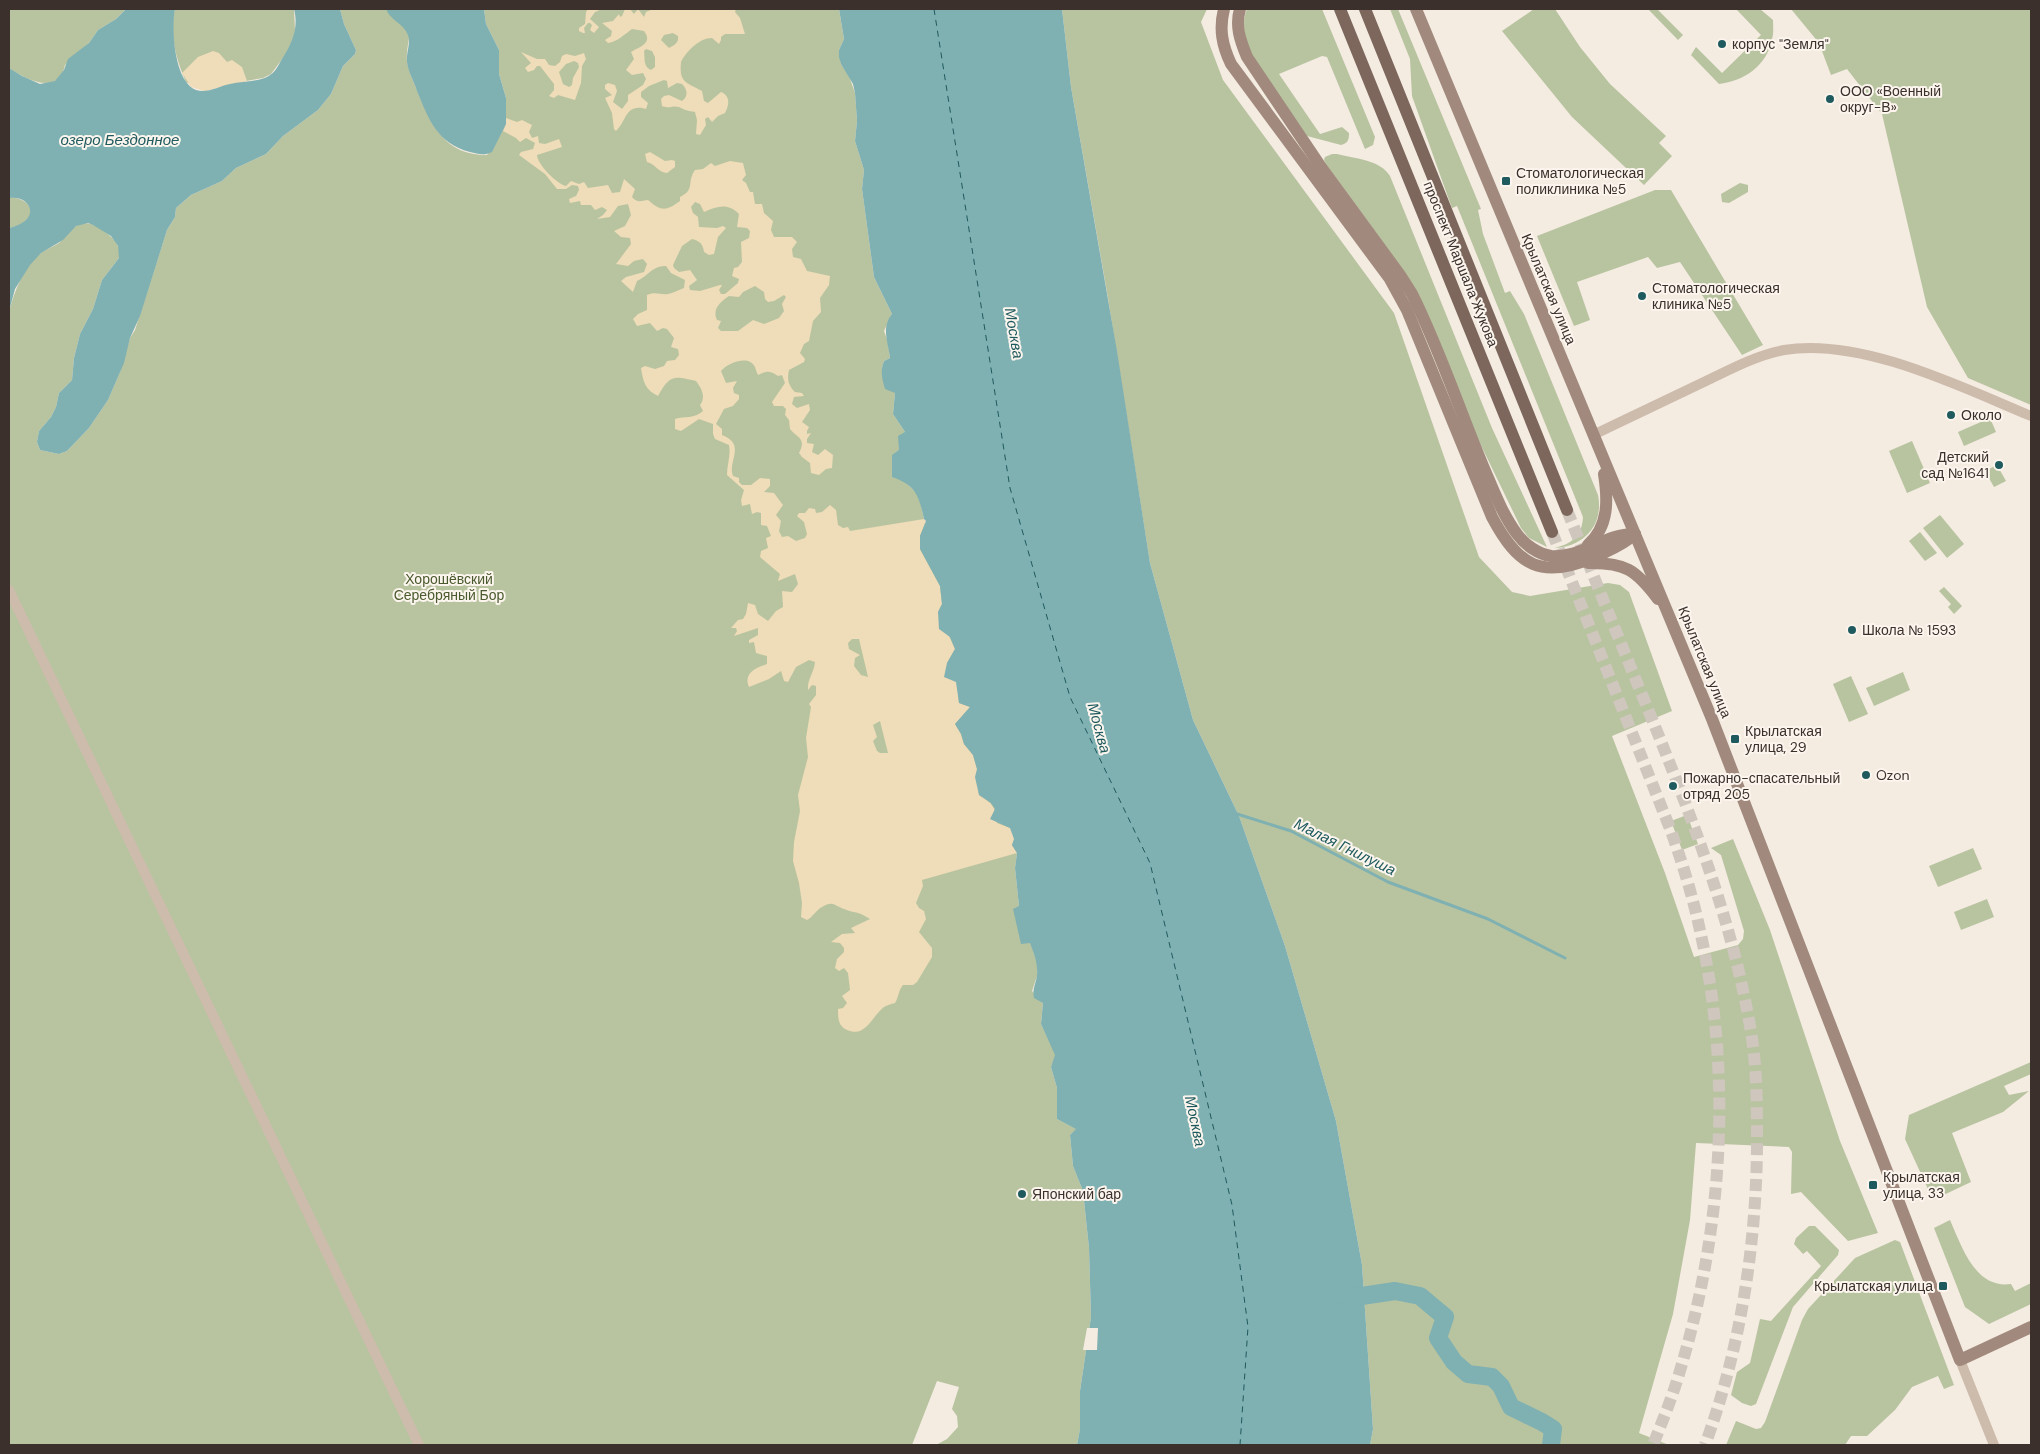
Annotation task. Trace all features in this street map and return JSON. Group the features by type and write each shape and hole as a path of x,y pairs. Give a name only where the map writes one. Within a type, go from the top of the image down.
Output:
{"main road":[{"path":"1224,9 1221,32 1223,47 1231,64 1390,279 1407,310 1492,517 1502,535 1521,556 1542,567 1562,568 1579,557 1621,545 1634,534"},
{"path":"1240,9 1237,26 1240,42 1247,57 1321,167 1389,259 1412,294 1496,496 1517,535 1528,546 1540,553 1552,556 1579,557 1631,570 1642,578 1670,614"},
{"path":"1332,9 1355,44"},
{"name":"проспект Маршала Жукова","path":"1340,9 1552,532"},
{"name":"проспект Маршала Жукова","path":"1365,9 1567,510"},
{"name":"Крылатская улица","path":"1418,12 1634,534 1670,614 1960,1360"},
{"path":"1579,557 1595,538 1606,516 1608,502 1601,454"},
{"path":"1960,1360 2031,1326"}],"street":[{"path":"1593,435 1764,355 1784,350 1809,348 1842,350 1921,371 2031,416"},
{"path":"9,590 419,1445"},
{"name":"Крылатская улица","path":"1960,1360 1994,1445"}],"green space":[{"path":"9,9 126,9 116,19 98,30 89,43 65,65 62,75 56,81 41,83 24,77 9,68"},
{"path":"175,9 294,9 295,31 286,54 271,74 263,78 229,84 205,91 186,82 182,73 173,37"},
{"name":"Хорошёвский Серебряный Бор","path":"340,9 395,9 410,31 407,54 408,66 424,107 436,128 442,137 461,150 473,154 487,155 506,124 506,98 499,74 499,50 486,24 484,9 839,9 844,39 839,50 841,64 849,76 855,93 857,121 855,141 864,170 862,189 874,277 892,314 884,331 888,342 890,358 884,361 882,375 885,382 895,393 893,414 905,432 905,481 919,496 1017,853 1015,868 1019,906 1037,963 1037,976 1032,991 1043,1003 1041,1024 1056,1055 1051,1067 1057,1088 1057,1119 1077,1129 1070,1135 1073,1166 1083,1191 1089,1248 1091,1317 1080,1391 1080,1429 1077,1445 936,1445 947,1439 958,1427 957,1416 952,1409 959,1387 937,1381 912,1445 9,1445 9,311 17,287 30,264 42,252 59,243 77,225 86,223 96,226 116,242 119,248 119,258 102,280 93,309 80,334 74,358 72,380 59,393 56,407 51,417 39,431 37,442 40,450 59,454 67,451 89,428 108,400 120,372 130,338 135,330 167,230 175,217 176,208 191,195 222,181 236,168 266,154 283,136 318,110 331,94 343,66 355,54 356,50 344,24"},
{"path":"1062,9 1207,9 1201,22 1223,80 1394,313 1479,557 1512,592 1530,596 1608,583 1620,585 1629,592 1672,711 1612,736 1665,873 1694,957 1738,945 1743,939 1744,931 1721,855 1711,848 1733,839 1770,930 1840,1141 1878,1233 1848,1241 1801,1192 1791,1194 1792,1152 1789,1147 1696,1143 1690,1220 1673,1314 1639,1433 1669,1445 1370,1445 1373,1429 1362,1265 1336,1121 1285,946 1239,816 1193,720 1150,563 1108,298 1071,87"},
{"path":"1247,9 1322,9 1375,137 1373,145 1365,149 1327,57 1322,56 1279,74 1320,134 1342,127 1349,133 1349,138 1347,142 1341,145 1307,136 1251,54 1244,32 1244,20"},
{"path":"1390,9 1398,9 1481,209 1478,210 1483,234 1505,293 1510,291 1524,314 1598,495 1598,516 1595,525 1583,539 1574,544 1554,548 1566,544 1575,538 1581,529 1583,517 1457,206 1452,208 1412,96 1410,59"},
{"path":"1534,9 1555,9 1580,47 1610,84 1666,136 1659,143 1672,156 1644,185 1572,117 1502,31"},
{"path":"1648,9 1657,9 1683,35 1678,40"},
{"path":"1736,9 1760,9 1773,20 1773,37 1769,49 1760,64 1737,80 1719,84 1691,55 1696,47 1722,73 1761,35"},
{"path":"1791,9 2031,9 2031,405 1968,378 1927,307 1882,114 1847,69 1831,75 1819,43"},
{"path":"1332,154 1358,158 1373,163 1380,166 1390,176 1492,428 1547,547 1529,538 1521,528 1476,435 1404,271 1326,164 1325,157"},
{"path":"1740,183 1748,185 1748,192 1729,203 1722,202 1721,194"},
{"path":"1655,190 1671,190 1763,345 1742,355 1680,262 1657,268 1648,257 1577,282 1590,320 1574,326 1537,236"},
{"path":"11,197 26,203 30,207 31,212 25,222 9,228 9,198"},
{"path":"1990,418 1996,432 1964,446 1958,432"},
{"path":"1912,441 1930,483 1907,493 1889,451"},
{"path":"1997,465 2006,481 1994,487 1985,471"},
{"path":"1940,515 1964,544 1947,558 1923,528"},
{"path":"1920,532 1937,553 1925,561 1909,541"},
{"path":"1944,587 1962,606 1954,614 1948,607 1951,604 1939,591"},
{"path":"1903,672 1910,690 1874,706 1866,688"},
{"path":"1851,676 1868,714 1849,722 1833,684"},
{"path":"1687,815 1698,844 1682,850 1671,821"},
{"path":"1973,848 1982,869 1938,887 1929,866"},
{"path":"1987,899 1994,917 1961,930 1954,912"},
{"path":"2031,1062 2031,1074 2004,1086 2009,1095 2029,1091 2003,1112 1952,1133 1971,1182 1933,1200 1905,1139 1909,1115"},
{"path":"1950,1220 1971,1264 1979,1273 1988,1280 1999,1284 2011,1284 2015,1291 2031,1283 2031,1304 1989,1324 1965,1307 1934,1228"},
{"path":"1809,1226 1815,1226 1839,1250 1838,1255 1793,1307 1756,1404 1751,1406 1742,1403 1731,1395 1737,1372 1750,1363 1760,1319 1771,1321 1821,1266 1807,1251 1803,1254 1794,1244 1796,1238"},
{"path":"1895,1240 1900,1242 1954,1385 1944,1389 1938,1376 1912,1387 1895,1410 1867,1436 1851,1436 1845,1445 1726,1445 1736,1421 1756,1429 1761,1428 1765,1422 1802,1320 1808,1309 1855,1258"}],"sand":[{"path":"588,9 602,9 595,12 590,19 599,27 594,33 590,30 592,25 590,23 584,28 585,33 579,31 579,28 585,24"},
{"path":"625,9 630,9 634,14 638,9 644,17 646,12 653,9 736,9 735,12 740,18 745,34 725,34 721,37 719,44 712,38 702,40 686,54 681,62 683,78 702,91 704,101 708,103 721,92 728,99 725,113 718,116 712,122 708,117 705,119 706,125 700,135 696,134 697,120 695,112 677,107 662,106 661,99 664,96 669,95 682,101 686,95 686,90 682,84 677,83 668,88 667,81 664,80 649,86 641,92 641,97 648,103 646,109 639,108 630,111 620,127 616,131 614,129 612,113 605,98 612,95 605,89 605,85 608,83 615,85 617,91 613,102 622,109 628,101 628,95 643,85 646,79 643,73 632,75 626,70 634,59 631,52 645,44 647,38 644,31 632,29 615,41 608,43 605,40 611,36 612,31 602,23 613,21 619,14 620,17","holes":["673,33 678,36 678,40 669,48 661,40 664,35","646,49 652,51 655,57 655,67 651,70 648,69 645,62 644,51"]},
{"path":"213,51 219,53 227,62 232,60 242,67 247,81 205,91 191,87 182,73 198,57"},
{"path":"521,52 537,59 545,59 549,65 555,66 560,62 562,56 566,54 575,56 584,53 586,59 582,66 581,83 575,100 558,95 554,98 549,96 554,90 554,84 540,66 528,72 525,68 531,63","holes":["574,61 578,63 579,67 573,78 572,85 569,87 563,84 559,72 566,64"]},
{"path":"506,118 517,122 522,120 532,125 529,132 532,138 538,136 539,143 545,144 559,139 562,147 537,155 544,168 562,184 566,186 571,181 579,184 584,182 588,188 608,185 612,193 620,192 624,179 635,189 632,197 634,199 639,201 648,200 657,207 664,209 680,201 680,197 688,191 695,170 703,169 711,163 715,166 730,161 743,163 746,175 742,180 746,183 750,192 753,192 755,204 762,204 764,213 773,221 771,230 774,237 792,237 797,242 792,249 793,257 801,259 807,271 830,276 829,285 820,298 821,312 813,321 809,341 804,344 800,353 805,359 804,362 789,370 788,376 789,384 795,392 802,393 804,396 794,397 792,404 797,408 809,404 810,410 802,422 809,427 807,434 811,433 807,443 814,444 812,452 818,455 825,449 833,455 832,468 826,469 819,475 811,473 810,463 799,453 802,441 790,429 789,420 785,415 786,409 783,406 774,406 772,402 785,383 782,375 778,376 768,372 758,375 752,363 743,360 738,361 728,365 721,371 726,383 737,381 733,388 734,393 739,395 739,399 733,406 724,409 716,424 722,429 722,435 729,439 735,448 732,465 733,476 739,478 739,482 742,485 751,485 760,478 770,479 770,486 764,492 774,493 783,505 776,515 781,521 779,531 782,537 788,536 796,541 805,538 807,534 804,522 797,516 799,513 805,513 809,508 815,509 816,513 822,512 830,505 836,510 838,525 843,528 848,527 850,531 924,519 926,521 920,536 920,549 940,586 942,604 938,612 955,649 947,663 957,682 959,703 970,707 955,724 964,744 973,755 977,769 979,795 992,806 997,823 1010,828 1014,839 1012,845 1017,853 922,880 923,886 916,903 924,911 926,919 919,932 932,948 932,957 917,982 913,985 903,985 895,1003 884,1007 864,1029 859,1031 847,1030 839,1021 838,1009 843,1008 847,1003 842,996 850,990 848,973 844,968 839,971 835,968 837,959 844,952 844,948 840,943 831,942 842,934 855,933 851,928 870,919 862,914 834,904 820,908 807,920 801,917 802,903 793,861 794,842 800,811 798,795 808,757 806,738 811,707 809,704 816,695 816,686 812,685 808,690 815,662 809,660 796,667 788,682 784,681 781,671 769,679 749,687 749,675 755,669 767,664 767,656 756,653 754,642 749,643 749,640 758,635 758,628 734,636 737,631 736,628 731,628 738,620 743,619 748,603 755,605 758,614 768,621 776,611 783,607 782,591 792,592 798,584 795,574 778,581 780,574 760,557 761,551 768,548 766,538 771,536 767,526 761,525 761,513 752,514 750,504 742,506 741,500 744,490 727,475 730,453 729,445 715,439 713,424 699,419 681,431 675,429 675,419 700,414 703,411 700,405 703,399 702,393 696,381 673,378 669,380 658,396 647,388 643,377 641,368 645,366 655,369 664,366 667,361 675,360 679,355 678,349 671,347 674,338 667,329 663,328 657,331 650,323 637,326 633,319 638,314 647,310 647,295 674,292 684,288 685,280 671,273 666,266 661,266 637,281 633,292 621,281 626,277 644,272 647,264 643,259 634,261 628,266 616,264 631,244 630,238 621,237 614,231 625,226 631,215 628,204 618,206 610,217 597,219 607,210 602,207 595,210 591,205 581,205 580,201 570,203 569,199 576,196 579,190 578,186 572,185 566,189 557,189 545,174 519,155 521,152 533,149 535,143 526,138 520,142 503,131","holes":["695,202 700,204 704,212 718,207 731,208 739,214 737,227 747,228 750,231 749,238 741,242 742,262 738,267 734,268 732,276 739,279 738,283 725,294 721,294 719,290 722,285 700,291 690,290 689,286 697,280 690,270 679,272 674,268 673,265 682,246 692,239 701,243 704,252 709,255 714,254 718,237 726,228 723,226 717,228 699,227 698,217 693,213 691,207","755,286 764,292 765,299 768,302 784,295 786,297 782,304 784,311 779,318 764,324 753,320 738,331 721,331 718,328 721,321 717,320 716,309 729,296 739,297 743,292","852,639 859,639 868,677 861,675 854,666 855,658 860,655 849,649 848,643","880,721 888,753 877,751 873,741 877,737 873,725"]},
{"path":"650,152 665,161 675,161 675,167 667,173 662,172 647,162 645,154"}],"water":[{"name":"озеро Бездонное","path":"126,9 175,9 173,29 179,66 183,77 189,85 200,91 258,80 272,73 278,67 292,41 296,23 294,9 340,9 344,24 356,50 355,54 343,66 331,94 318,110 283,136 266,154 236,168 222,181 191,195 176,208 175,217 167,230 140,316 130,338 124,363 108,400 89,428 67,451 59,454 40,450 37,442 39,431 51,417 56,407 59,393 72,380 74,358 80,334 93,309 102,280 119,258 118,246 111,236 93,225 88,223 76,226 63,240 41,253 30,265 15,289 9,311 9,228 19,225 26,220 30,215 30,209 23,200 9,198 9,68 40,84 55,81 64,70 68,59 89,43 98,30 116,19"},
{"path":"386,9 484,9 486,24 499,50 499,74 506,98 506,124 492,152 478,154 449,143 430,121 407,62 408,35"},
{"name":"Москва","path":"839,9 1062,9 1071,87 1117,351 1150,563 1193,720 1239,816 1285,946 1336,1121 1362,1265 1373,1429 1370,1445 1077,1445 1080,1429 1080,1391 1091,1317 1089,1248 1083,1191 1073,1166 1070,1135 1076,1129 1057,1119 1057,1088 1051,1067 1055,1055 1041,1024 1043,1003 1034,998 1037,975 1036,963 1030,943 1021,944 1013,909 1019,906 1015,868 1017,853 1012,845 1014,839 1010,828 990,819 995,809 991,803 979,795 975,777 977,769 973,755 964,744 955,724 970,707 959,703 956,682 944,677 947,663 955,649 950,637 939,629 938,612 942,604 940,586 920,549 920,536 926,521 915,492 900,480 892,477 892,455 899,450 898,436 905,432 893,414 895,393 885,389 882,375 884,361 890,358 886,330 892,314 874,277 862,189 864,170 855,141 857,121 855,93 853,84 839,57 839,50 844,39"}],"pier":[{"path":"1087,1328 1098,1328 1097,1350 1083,1350"}],"waterway":[{"name":"Малая Гнилуша","path":"1234,813 1291,831 1388,882 1488,919 1565,958"},
{"path":"1341,1294 1355,1297 1395,1291 1420,1296 1445,1317 1438,1338 1454,1362 1468,1374 1492,1377 1501,1386 1511,1407 1553,1429 1551,1445"}],"ferry route":[{"path":"934,9 1010,488 1070,697 1150,863 1232,1205 1248,1327 1240,1445"}],"tunnel":[{"path":"1567,510 1696,832 1732,946 1752,1038 1756,1077 1757,1168 1751,1249 1738,1329 1729,1368 1705,1445"},
{"path":"1552,532 1671,831 1690,890 1710,982 1716,1038 1719,1095 1718,1152 1714,1208 1694,1319 1679,1374 1653,1445"}],"place":[{"name":"корпус \"Земля\"","path":"1722,44"},
{"name":"ООО «Военный округ-В»","path":"1830,99"},
{"name":"Стоматологическая поликлиника №5","path":"1506,181"},
{"name":"Стоматологическая клиника №5","path":"1642,296"},
{"name":"Около","path":"1951,415"},
{"name":"Детский сад №1641","path":"1999,465"},
{"name":"Школа № 1593","path":"1852,630"},
{"name":"Крылатская улица, 29","path":"1735,739"},
{"name":"Ozon","path":"1866,775"},
{"name":"Пожарно-спасательный отряд 205","path":"1673,786"},
{"name":"Крылатская улица, 33","path":"1873,1185"},
{"name":"Японский бар","path":"1022,1194"},
{"name":"Крылатская улица","path":"1943,1286"}]}
